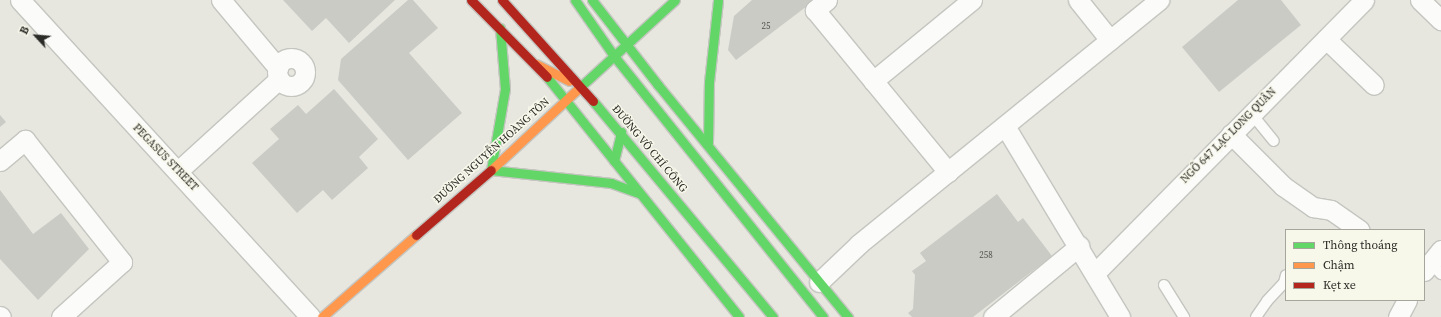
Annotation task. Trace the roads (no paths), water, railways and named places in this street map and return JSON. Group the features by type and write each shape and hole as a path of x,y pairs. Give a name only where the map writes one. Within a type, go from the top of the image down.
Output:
{"main road":[{"path":"471,0 536,64 739,317"},
{"name":"ĐƯỜNG VÕ CHÍ CÔNG","path":"502,0 621,132 773,317"},
{"path":"575,0 586,13 614,56 823,317"},
{"path":"586,13 591,0"},
{"path":"591,0 658,85 708,143 848,317"},
{"name":"ĐƯỜNG NGUYỄN HOÀNG TÔN","path":"322,317 491,170 675,0"},
{"path":"708,143 711,54 718,0"},
{"path":"500,28 505,89 491,170 610,183 639,193"},
{"path":"614,56 658,85"},
{"path":"536,64 581,86"},
{"path":"614,161 621,132"}],"street":[{"name":"PEGASUS STREET","path":"20,0 310,317"},
{"path":"178,171 279,73 221,0"},
{"path":"827,0 815,10 948,172"},
{"path":"873,81 972,0"},
{"path":"1078,0 1110,40"},
{"path":"819,282 859,244 1159,0"},
{"name":"NGÕ 647 LẠC LONG QUÂN","path":"1095,273 1364,0"},
{"path":"1420,0 1441,20"},
{"path":"1326,38 1374,85"},
{"path":"1005,126 1079,246 1120,317"},
{"path":"1231,134 1283,186 1313,207 1331,210 1359,229"},
{"path":"0,161 25,140 122,262 61,317"},
{"path":"993,317 1079,246"},
{"path":"1398,317 1406,301"}],"lane":[{"path":"1251,113 1274,141"},
{"path":"1256,317 1284,283 1285,280"},
{"path":"1164,285 1184,317"}]}
